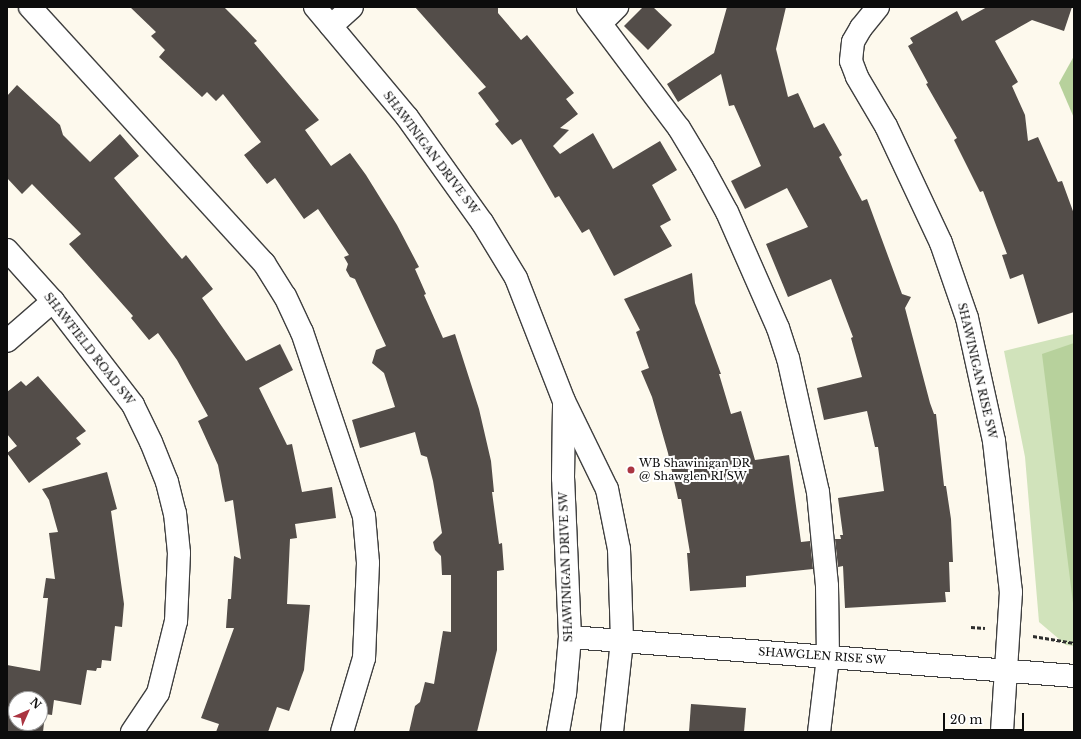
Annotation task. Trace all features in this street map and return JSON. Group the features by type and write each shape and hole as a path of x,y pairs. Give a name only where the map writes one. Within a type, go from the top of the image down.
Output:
{"street":[{"path":"30,7 264,263 285,296 302,332 364,516 368,563 364,658 342,732"},
{"name":"SHAWINIGAN DRIVE SW","path":"315,7 407,117 482,222 516,278 564,401 607,489 619,549 622,641 612,732"},
{"path":"332,26 352,7"},
{"path":"617,7 595,15 679,128 703,168 727,212 778,328 789,365 818,492 827,586 828,656 819,732"},
{"name":"SHAWINIGAN RISE SW","path":"878,7 861,28 853,42 851,61 857,77 886,126 941,243 967,318 994,441 1004,514 1011,592 1002,732"},
{"name":"SHAWFIELD ROAD SW","path":"7,250 53,301 133,405 151,442 167,482 175,513 179,553 176,621 158,693 132,732"},
{"path":"7,341 53,301"},
{"name":"SHAWINIGAN DRIVE SW","path":"558,732 565,694 570,636 563,478 564,401"},
{"name":"SHAWGLEN RISE SW","path":"570,636 1074,676"}],"green space":[{"path":"1074,56 1074,118 1059,83"},
{"path":"1074,334 1074,646 1066,645 1039,622 1025,457 1004,351"},
{"path":"1074,343 1074,611 1042,354"}],"building":[{"path":"130,7 224,7 238,21 257,41 254,43 319,120 305,130 331,166 350,153 366,175 397,225 419,267 415,269 426,294 424,295 443,338 455,334 479,409 491,461 494,492 492,492 499,544 502,543 504,570 497,571 497,650 477,732 409,732 415,706 420,702 425,682 434,684 443,631 451,632 451,575 442,575 441,556 435,550 433,542 442,533 433,481 427,457 421,455 415,432 360,448 352,420 395,407 384,373 372,363 376,350 386,346 355,279 350,277 346,270 348,264 344,257 349,255 318,209 304,219 275,178 267,184 244,155 261,142 223,94 216,101 207,92 202,97 159,57 165,50 151,36 156,32"},
{"path":"415,7 498,7 498,13 521,40 527,35 574,93 566,99 578,114 560,128 569,130 553,146 560,154 593,133 613,169 660,141 677,170 652,185 671,220 660,226 672,246 614,276 589,229 582,233 559,196 555,198 521,139 512,145 495,124 499,121 478,93 486,87"},
{"path":"643,7 653,7 672,25 648,50 624,26"},
{"path":"727,7 786,7 776,49 788,97 798,93 814,128 824,123 842,155 839,157 862,201 867,199 902,294 911,297 905,308 930,403 934,414 936,414 944,486 946,486 951,519 953,562 949,562 950,592 945,592 946,602 845,608 843,566 838,567 835,539 841,539 840,535 843,535 838,498 884,491 878,447 875,447 867,411 824,420 817,388 862,377 851,338 853,337 831,279 788,297 766,244 808,227 787,188 745,209 731,181 761,166 734,105 729,106 721,74 678,102 667,84 714,53"},
{"path":"987,7 1072,7 1064,31 1032,20 995,41 1018,82 1012,86 1025,115 1028,141 1038,137 1058,182 1062,181 1074,214 1074,312 1038,324 1023,274 1010,279 1002,255 1007,254 983,191 980,192 954,140 957,138 926,84 928,83 908,46 913,43 910,38 957,11 962,21"},
{"path":"17,85 60,125 63,135 90,162 120,134 139,156 114,178 182,259 186,255 213,289 202,298 246,361 280,344 293,370 259,388 287,445 292,444 302,492 332,487 336,518 295,524 297,538 290,539 287,604 310,605 304,670 289,711 277,707 268,732 216,732 219,724 201,718 234,628 226,628 228,599 231,599 234,556 241,559 233,500 225,502 218,465 198,421 208,416 177,360 158,333 149,340 131,318 133,316 69,244 81,234 32,184 22,194 7,178 7,96"},
{"path":"692,273 695,303 721,374 719,374 731,414 741,411 755,460 789,455 801,542 810,541 813,569 746,576 746,587 690,591 687,553 690,553 681,499 678,499 668,453 652,397 641,371 649,368 636,332 640,330 624,299"},
{"path":"38,376 86,431 76,438 81,444 29,483 7,453 17,446 7,434 7,392 21,381 26,386"},
{"path":"107,472 117,509 111,511 124,604 122,627 115,626 111,661 102,660 101,668 97,668 96,671 87,670 81,705 54,700 52,715 48,714 48,691 8,691 8,731 43,731 7,732 7,665 40,671 48,598 43,598 46,578 55,579 49,533 58,532 49,500 42,489"},
{"path":"691,704 746,708 744,732 689,732"}],"place":[{"name":"WB Shawinigan DR @ Shawglen RI SW","path":"631,470"}]}
